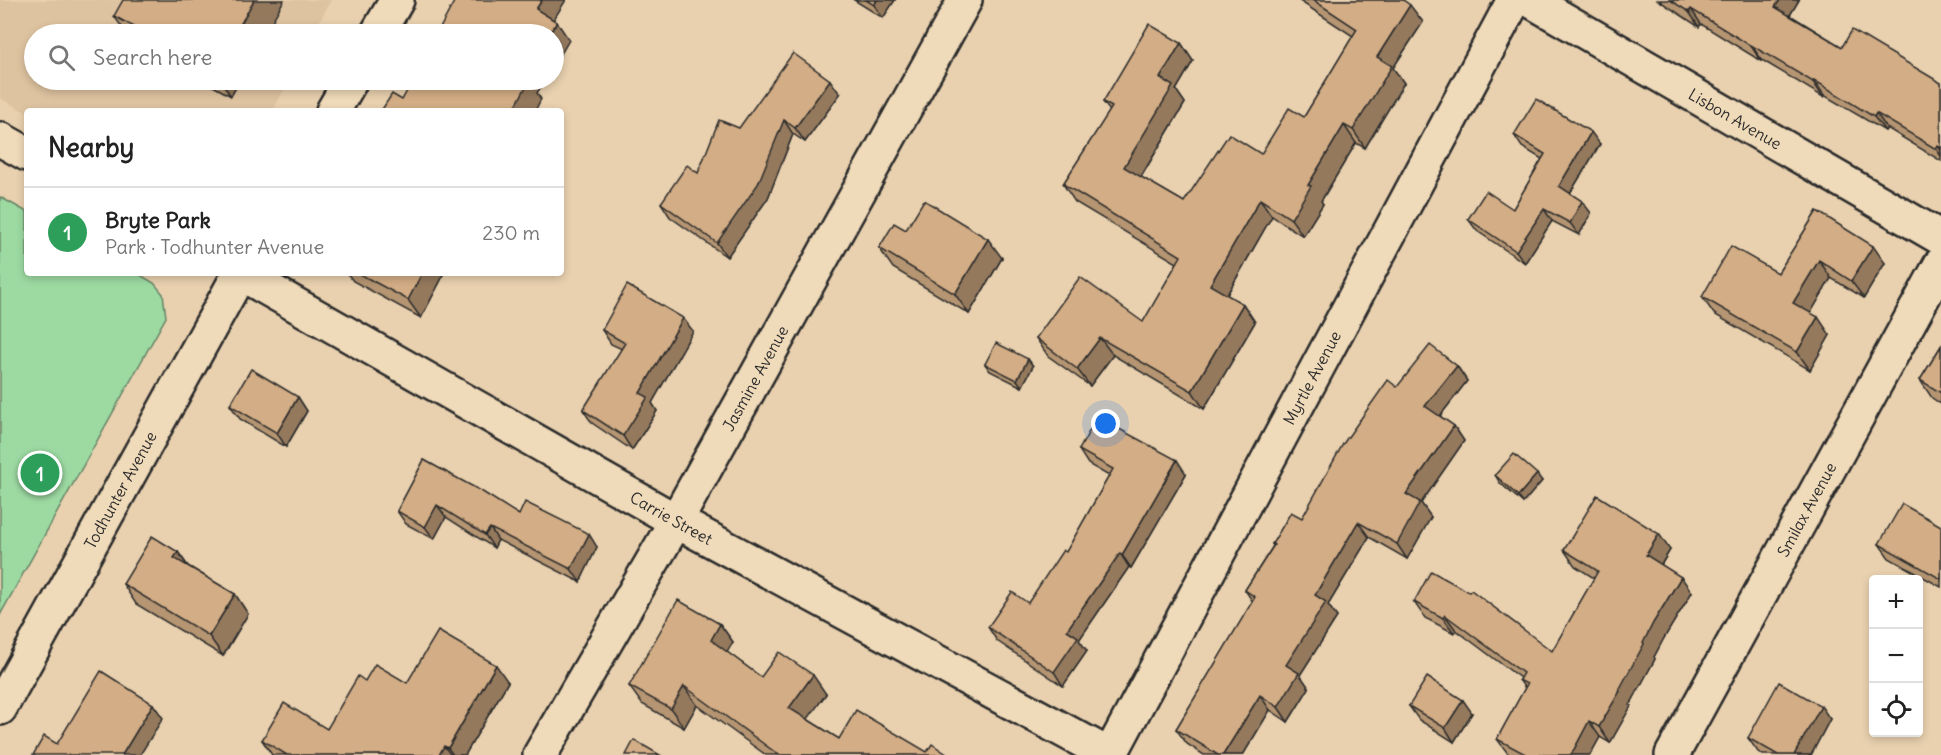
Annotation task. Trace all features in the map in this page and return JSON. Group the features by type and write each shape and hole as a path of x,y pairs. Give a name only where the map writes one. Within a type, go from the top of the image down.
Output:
{"street":[{"path":"383,24 397,0"},
{"name":"Jasmine Avenue","path":"540,755 675,521 965,0"},
{"name":"Myrtle Avenue","path":"1110,755 1514,0"},
{"name":"Lisbon Avenue","path":"1530,0 1941,238"},
{"path":"335,108 345,90"},
{"path":"0,139 24,152"},
{"name":"Smilax Avenue","path":"1672,755 1941,264"},
{"name":"Todhunter Avenue","path":"0,708 238,276"},
{"name":"Carrie Street","path":"245,276 675,521 1110,755"}],"shaded area":[{"path":"0,0 331,0 318,24 24,24 24,90 284,90 275,108 24,108 24,111 0,98"}],"green space":[{"path":"0,197 24,210 24,276 142,276 154,283 163,294 166,317 0,615"}],"building":[{"path":"123,0 254,0 241,24 129,24 114,16"},
{"path":"455,0 542,0 536,9 557,22 556,24 442,24"},
{"path":"866,0 877,0 874,5"},
{"path":"1313,0 1403,0 1410,5 1377,57 1392,66 1353,130 1344,125 1308,185 1311,186 1291,219 1260,199 1210,285 1243,304 1192,391 1100,338 1077,369 1036,338 1080,277 1143,322 1181,256 1063,184 1112,107 1103,102 1149,24 1181,43 1160,78 1173,86 1124,167 1184,202 1229,134 1261,154 1289,108 1304,117 1357,29"},
{"path":"1670,0 1780,0 1775,7 1842,47 1852,30 1941,83 1941,148 1938,146 1936,149 1876,113 1874,117 1691,9 1689,12"},
{"path":"793,53 830,80 795,128 784,120 758,184 717,243 661,203 687,165 698,173 719,120 739,128"},
{"path":"408,90 524,90 515,108 383,108 392,94 402,100"},
{"path":"1536,99 1591,132 1559,186 1582,201 1570,223 1544,209 1516,251 1468,219 1486,191 1513,209 1545,154 1514,135"},
{"path":"924,200 988,239 955,294 879,248 894,223 906,230"},
{"path":"1817,211 1873,246 1851,281 1819,260 1793,303 1818,317 1797,352 1702,297 1731,246 1778,273"},
{"path":"364,276 420,276 408,300"},
{"path":"627,285 683,318 640,393 648,397 623,436 583,410 625,343 602,330"},
{"path":"996,343 1028,359 1017,380 985,364"},
{"path":"1430,345 1457,366 1425,406 1454,426 1406,494 1420,502 1397,544 1358,522 1315,595 1326,602 1286,665 1299,673 1278,707 1260,695 1223,755 1218,755 1176,729 1255,597 1245,590 1274,545 1272,544 1291,512 1302,518 1343,444 1388,380 1397,387"},
{"path":"1941,346 1941,393 1920,380"},
{"path":"251,369 298,397 277,433 230,405"},
{"path":"1097,417 1177,460 1122,555 1120,553 1067,630 1078,637 1054,672 988,627 1012,592 1028,603 1063,550 1066,552 1113,469 1079,450"},
{"path":"1514,454 1537,474 1518,496 1495,475"},
{"path":"424,460 519,515 525,502 589,534 571,569 490,528 485,535 437,505 425,527 397,511"},
{"path":"1597,495 1659,534 1646,555 1681,577 1653,623 1620,691 1599,727 1589,721 1571,755 1527,755 1497,739 1527,684 1519,680 1523,673 1445,615 1443,618 1414,602 1431,571 1469,592 1471,590 1552,651 1598,571 1564,550"},
{"path":"1902,504 1941,526 1941,579 1879,544"},
{"path":"152,536 178,552 174,558 235,594 209,636 123,584"},
{"path":"678,600 720,624 711,640 761,677 779,652 813,675 789,708 839,739 856,710 927,752 932,744 948,755 779,755 684,686 671,709 629,686"},
{"path":"438,631 496,665 448,748 444,746 439,755 287,755 262,740 284,703 327,729 358,676 365,681 375,664 407,683"},
{"path":"101,671 153,704 122,755 33,755 44,736 57,744"},
{"path":"1427,677 1463,700 1445,728 1409,706"},
{"path":"1779,682 1821,706 1794,755 1778,755 1748,738"},
{"path":"634,740 660,755 626,755"}],"place":[{"name":"Bryte Park","path":"40,473"}]}
